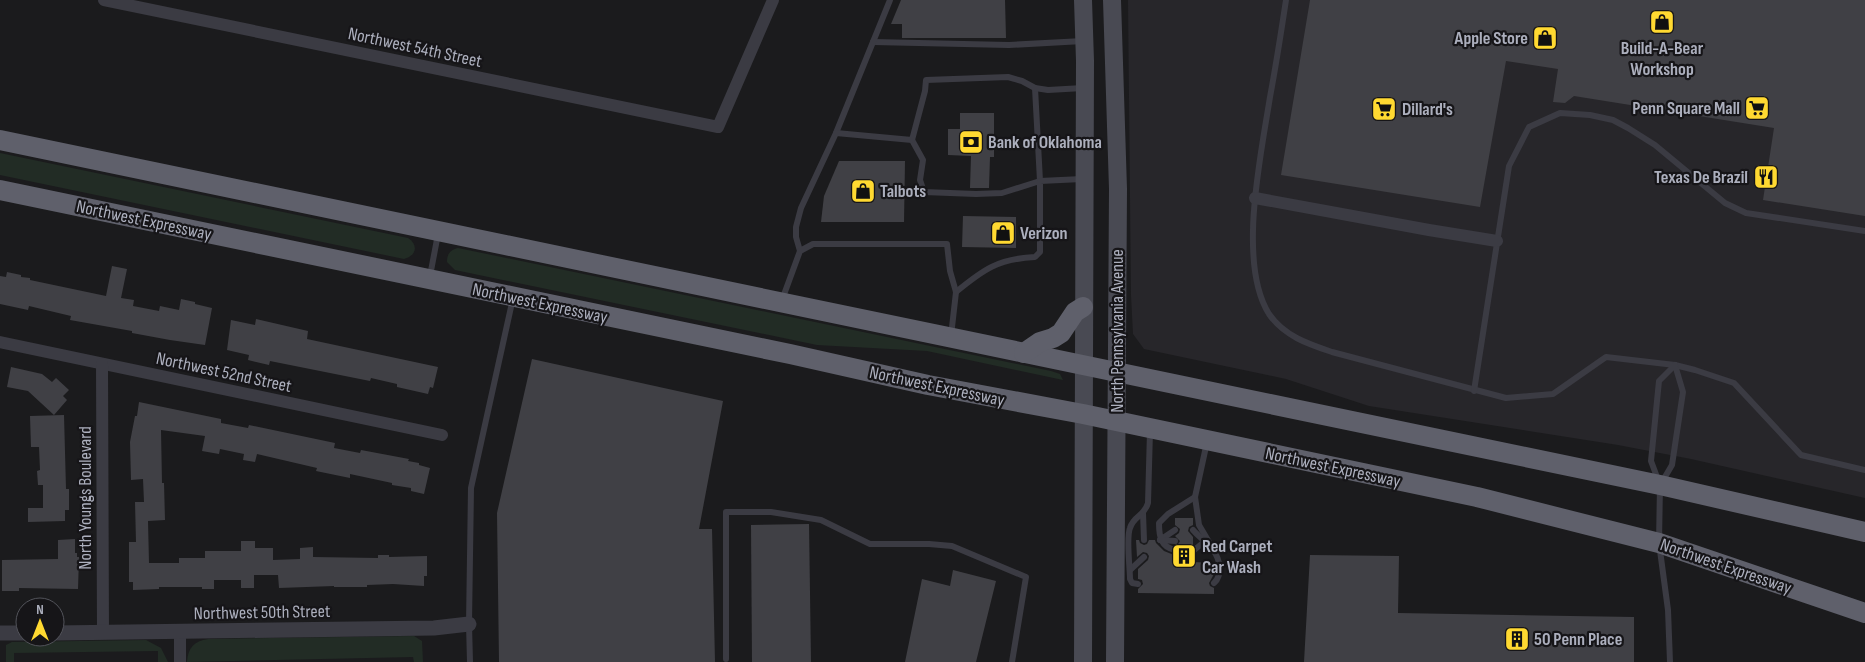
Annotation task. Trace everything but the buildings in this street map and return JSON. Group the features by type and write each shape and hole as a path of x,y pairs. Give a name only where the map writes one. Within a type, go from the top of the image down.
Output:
{"highway":[{"path":"0,140 1660,485 1865,532"},
{"name":"Northwest Expressway","path":"0,190 790,354 928,386 1083,414 1477,497 1659,543 1865,613"},
{"path":"1024,353 1040,342 1061,333 1075,312 1083,307"},
{"path":"1838,604 1865,606"}],"main road":[{"name":"North Pennsylvania Avenue","path":"1083,0 1085,88 1083,662"},
{"name":"North Pennsylvania Avenue","path":"1112,0 1118,188 1115,662"}],"street":[{"name":"Northwest 54th Street","path":"104,0 718,127 772,0"},
{"path":"1255,198 1497,241"},
{"name":"Northwest 52nd Street","path":"0,342 442,435"},
{"name":"North Youngs Boulevard","path":"102,364 103,632"},
{"name":"Northwest 50th Street","path":"65,633 434,628 469,624"},
{"path":"180,632 180,662"},
{"path":"0,633 15,633"}],"lane":[{"path":"782,302 800,251 796,237 796,227 801,208 836,133 890,0"},
{"path":"1286,0 1255,198 1254,256 1259,292 1269,314 1286,332 1312,345 1332,352 1506,398 1553,394 1606,358 1674,365 1695,370 1734,383 1801,455 1865,470"},
{"path":"873,42 1009,45 1084,41"},
{"path":"1084,179 1040,182 1002,193 924,192 920,180 923,160 912,140 925,91 926,80 1008,77 1022,81 1035,88 1048,90 1085,88"},
{"path":"956,292 975,276 997,263 1015,258 1035,257 1040,252 1040,182 1035,88"},
{"path":"1474,390 1509,166 1529,127 1560,113 1605,118 1628,128 1655,146 1725,203 1746,213 1865,231"},
{"path":"836,133 912,140"},
{"path":"429,280 439,231"},
{"path":"800,251 813,244 940,242 946,244 956,292 950,337"},
{"path":"470,662 471,488 513,297"},
{"path":"1660,485 1672,465 1682,392 1674,365"},
{"path":"1670,662 1668,610 1659,543 1660,485 1651,461 1659,381 1674,365"},
{"path":"1138,584 1132,583 1130,579 1129,528 1136,518 1146,511 1148,503 1150,429"},
{"path":"1207,441 1195,497 1199,525 1218,559 1220,574 1218,580 1214,583"},
{"path":"1175,550 1168,548 1160,540 1160,523 1168,514 1195,497"},
{"path":"726,659 726,512 771,512 821,520 870,544 952,546 1026,577 1012,662"},
{"path":"1143,512 1144,540"},
{"path":"1160,540 1175,530"},
{"path":"1193,530 1212,548"},
{"path":"1160,540 1175,541"},
{"path":"1193,542 1204,542"},
{"path":"1193,551 1204,542"},
{"path":"1130,570 1144,557"}],"shaded area":[{"path":"1128,0 1865,0 1865,498 1691,459 1618,445 1369,406 1286,379 1144,349 1133,334 1131,295"},
{"path":"0,153 408,238 414,244 415,250 408,258 404,259 0,175"},
{"path":"458,248 1051,371 1060,374 1063,380 927,351 817,345 455,270 447,262 447,259 451,251"},
{"path":"414,636 422,641 423,662 414,662 413,657 187,662 190,649 195,643 208,639"},
{"path":"146,640 161,648 168,662 158,662 158,651 14,653 14,662 6,662 6,645 12,642 15,642 15,647 65,647 65,641"}],"place":[{"name":"Build-A-Bear Workshop","path":"1662,22"},
{"name":"Apple Store","path":"1545,38"},
{"name":"Penn Square Mall","path":"1757,108"},
{"name":"Dillard's","path":"1384,109"},
{"name":"Bank of Oklahoma","path":"971,142"},
{"name":"Texas De Brazil","path":"1766,177"},
{"name":"Talbots","path":"863,191"},
{"name":"Verizon","path":"1003,233"},
{"name":"Red Carpet Car Wash","path":"1184,556"},
{"name":"50 Penn Place","path":"1517,639"}]}
